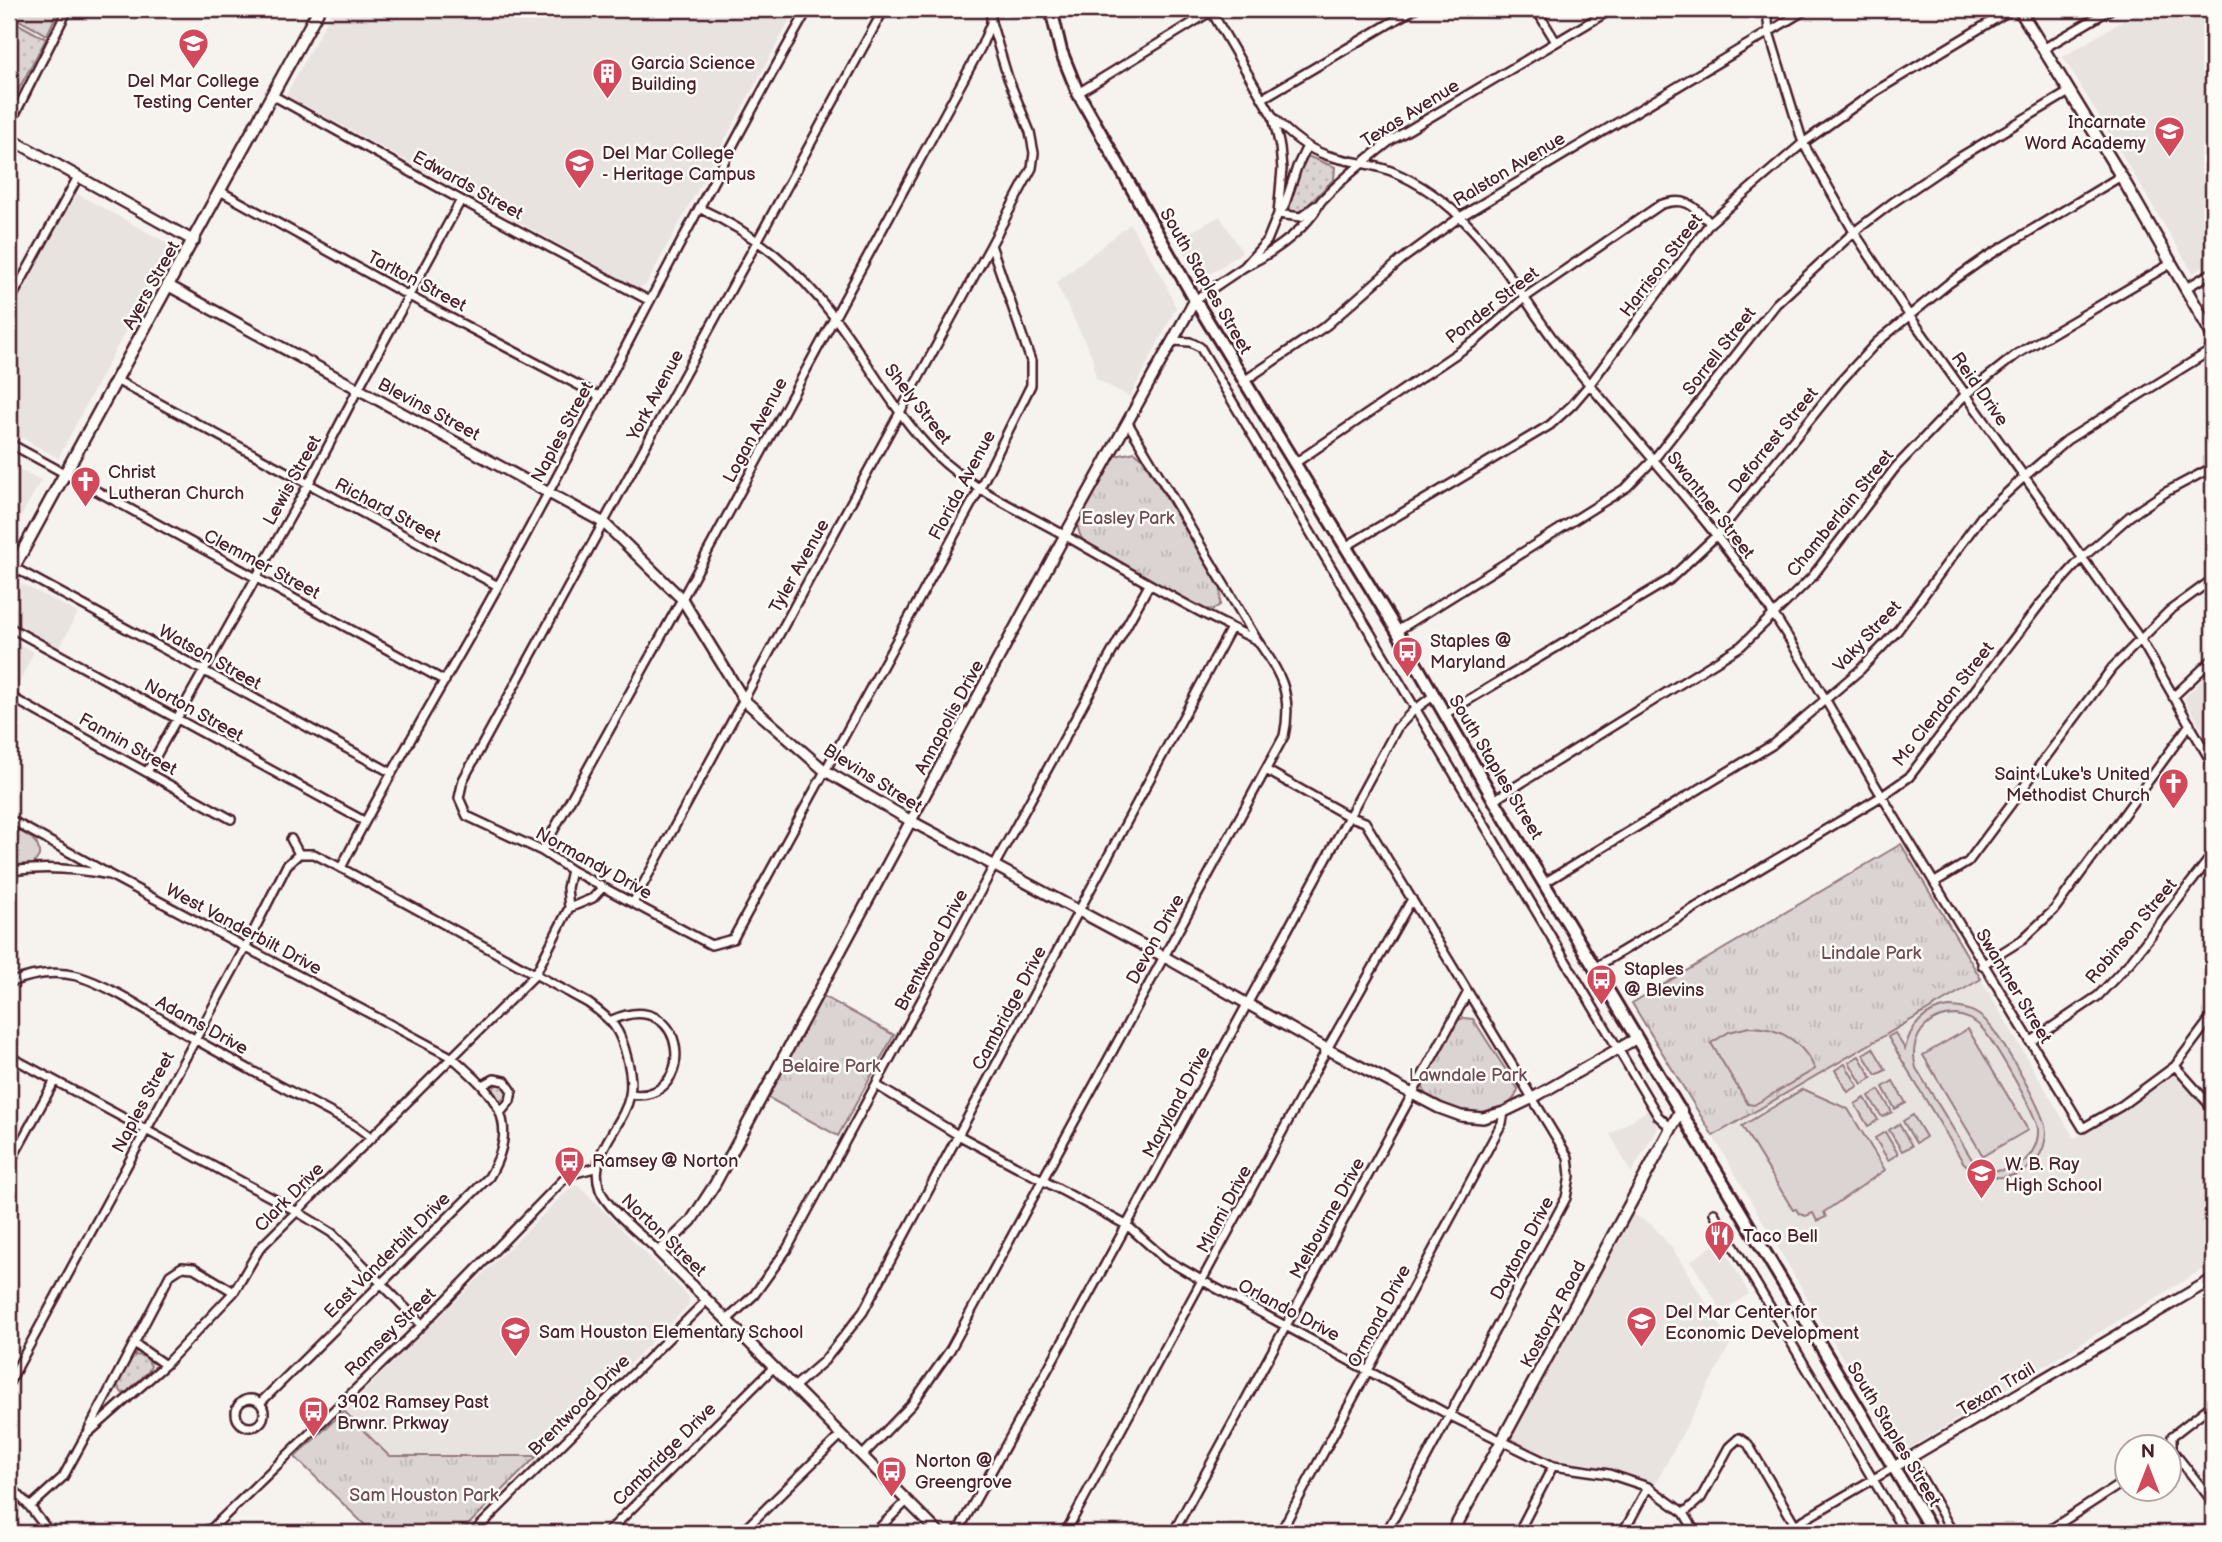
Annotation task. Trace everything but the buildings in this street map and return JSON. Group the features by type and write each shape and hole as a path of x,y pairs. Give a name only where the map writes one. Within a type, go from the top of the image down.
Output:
{"main road":[{"name":"Ayers Street","path":"11,572 194,242 319,9"},
{"name":"South Staples Street","path":"1051,9 1061,51 1078,93 1195,300 1397,631 1494,800 1933,1533"},
{"path":"2019,9 2213,336"},
{"name":"Kostoryz Road","path":"1452,1533 1681,1110"}],"street":[{"path":"9,127 68,9"},
{"name":"Naples Street","path":"341,868 364,821 498,586 751,108 808,9"},
{"name":"York Avenue","path":"459,798 463,780 756,239 884,9"},
{"path":"991,9 991,22 1008,78 1030,132 1034,153 1032,168 991,245"},
{"path":"1263,98 1413,9"},
{"path":"1536,9 1556,43"},
{"name":"Texas Avenue","path":"1195,300 1244,267 1263,258 1289,237 1313,214 1321,201 1390,141 1612,9"},
{"name":"Reid Drive","path":"1767,9 1769,32 1803,143 1854,232 1965,395 2141,640 2213,765"},
{"name":"Ralston Avenue","path":"1244,381 1327,325 1401,260 1460,217 1807,9"},
{"name":"Harrison Street","path":"1345,547 1550,425 1590,384 1710,223 1803,143 1876,91 2012,9"},
{"path":"2043,49 2111,9"},
{"path":"1078,93 1212,10"},
{"name":"Swantner Street","path":"1212,10 1273,117 1287,131 1307,146 1327,155 1389,171 1417,183 1441,199 1460,217 1496,256 1524,298 1590,384 1655,458 1717,535 1773,614 1982,965 2083,1128 2121,1106 2175,1066"},
{"name":"Logan Avenue","path":"542,851 682,599 981,47 991,22"},
{"name":"Sorrell Street","path":"1397,631 1627,487 1655,458 1776,304 1854,232 1957,159 2069,92"},
{"name":"Edwards Street","path":"272,95 461,201 650,301"},
{"name":"Texas Avenue","path":"1244,267 1267,241 1278,214 1282,169 1273,117"},
{"path":"9,138 194,242"},
{"name":"Texas Avenue","path":"1278,214 1284,207 1307,146"},
{"name":"Deforrest Street","path":"1445,714 1669,580 1717,535 1840,382 1876,342 1985,258 2120,176"},
{"path":"9,303 78,177"},
{"name":"Tarlton Street","path":"220,191 599,397"},
{"name":"Ponder Street","path":"1295,463 1478,339 1524,298 1660,205 1675,200 1688,203 1710,223"},
{"name":"Lewis Street","path":"148,772 308,485 461,201"},
{"path":"1278,214 1301,217 1321,201"},
{"name":"Shely Street","path":"699,208 733,223 791,267 834,317 900,413 935,454 979,490 1065,535 1149,585 1257,640"},
{"name":"Tyler Avenue","path":"633,903 991,245"},
{"name":"Florida Avenue","path":"721,944 733,939 979,490 1031,385 1031,361 991,245"},
{"name":"Chamberlain Street","path":"1494,800 1741,646 1812,577 1895,468 1965,395 2017,354 2172,263"},
{"path":"2186,288 2213,272"},
{"name":"Blevins Street","path":"169,286 604,523 682,599 744,700 824,770 911,821 1439,1108 1461,1116 1483,1118 1504,1112 1637,1038"},
{"name":"Annapolis Drive","path":"659,1252 691,1221 715,1184 1065,535 1195,300"},
{"path":"1173,341 1190,342 1200,347 1658,1116 1671,1128"},
{"name":"Vaky Street","path":"1544,883 1772,745 1860,670 1898,630 1982,516 2024,477 2067,440 2213,349"},
{"name":"Richard Street","path":"116,380 498,586"},
{"name":"Devon Drive","path":"862,1456 912,1404 950,1350 1284,736 1289,714 1278,669 1257,640 1128,423"},
{"name":"Clemmer Street","path":"9,443 445,681"},
{"name":"Mc Clendon Street","path":"1594,968 1882,796 1909,777 2040,603 2082,558 2130,516 2166,492 2213,467"},
{"name":"Watson Street","path":"11,572 392,774"},
{"path":"1935,882 1968,862 2112,668 2169,611 2213,579"},
{"name":"Brentwood Drive","path":"727,1320 754,1295 787,1250 993,866 1149,585"},
{"name":"Norton Street","path":"9,627 364,821"},
{"name":"Cambridge Drive","path":"794,1387 824,1361 863,1312 1231,628"},
{"path":"2173,697 2213,659"},
{"name":"Fannin Street","path":"9,696 231,819"},
{"name":"Maryland Drive","path":"957,1533 1128,1226 1246,1003 1397,728 1433,696"},
{"path":"1982,965 2022,940 2054,910 2190,724"},
{"name":"Daytona Drive","path":"1266,770 1348,816 1365,822 1567,1157 1570,1176 1566,1198 1386,1533"},
{"name":"Normandy Drive","path":"459,798 467,816 542,851 570,870 711,945 721,944"},
{"path":"9,819 110,875"},
{"path":"291,839 299,854 314,854 341,868 588,1003 612,1020 620,1032 630,1069 630,1094 625,1110 600,1153 597,1167"},
{"name":"Naples Street","path":"9,1383 245,948 287,864 299,854"},
{"name":"Robinson Street","path":"2030,1042 2098,996 2131,961 2213,854"},
{"name":"West Vanderbilt Drive","path":"9,871 41,867 76,868 110,875 453,1058"},
{"name":"Clark Drive","path":"30,1507 63,1477 86,1435 166,1365 234,1292 260,1248 535,975 569,908 567,888 570,870"},
{"path":"569,908 593,898 603,887"},
{"name":"Miami Drive","path":"1063,1533 1203,1281 1327,1049 1412,899"},
{"name":"Adams Drive","path":"9,983 30,975 51,973 96,982 194,1039 356,1126 372,1138"},
{"name":"Melbourne Drive","path":"1173,1533 1468,992"},
{"path":"612,1020 629,1012 646,1014 660,1020 674,1041 677,1058 666,1084 643,1096 630,1094"},
{"path":"2213,1015 2175,1066 2213,1112"},
{"path":"9,1056 332,1233 422,1325"},
{"name":"East Vanderbilt Drive","path":"260,1403 489,1177 500,1158 504,1140 500,1113 484,1085 453,1058"},
{"name":"East Vanderbilt Drive","path":"484,1085 494,1079 505,1081 512,1091 510,1101 500,1113"},
{"path":"9,1164 54,1082"},
{"name":"Orlando Drive","path":"876,1085 958,1135 1128,1226 1165,1259 1203,1281 1451,1416 1553,1466 1609,1474 1648,1486 1684,1514 1696,1533"},
{"name":"Ormond Drive","path":"1280,1533 1502,1123 1504,1112"},
{"name":"Norton Street","path":"597,1167 601,1193 608,1203 939,1533"},
{"name":"Ramsey Street","path":"200,1533 210,1532 422,1325 568,1175 597,1167"},
{"path":"1714,1213 1905,1533"},
{"path":"86,1435 170,1275 182,1267 194,1268 234,1292"},
{"name":"Texan Trail","path":"1795,1525 2213,1279"},
{"name":"Brentwood Drive","path":"473,1533 707,1300"},
{"path":"135,1344 166,1365"},
{"name":"Cambridge Drive","path":"607,1533 774,1367"},
{"path":"253,1399 260,1403 264,1414 259,1424 247,1427 240,1423 236,1412 242,1402 253,1399"},
{"path":"2175,1434 2213,1404"},
{"path":"741,1533 841,1434"},
{"path":"1684,1514 1701,1498 1730,1447 1739,1438 1748,1444 1800,1533"},
{"path":"1910,1458 1953,1533"},
{"path":"1518,1533 1553,1466"},
{"path":"2184,1467 2213,1502"},
{"path":"9,1485 50,1533"},
{"path":"1623,1533 1648,1486"},
{"path":"2045,1533 2114,1488"},
{"path":"874,1533 907,1501"}],"shaded area":[{"name":"Del Mar College - Heritage Campus","path":"333,9 796,9 646,285 639,288 286,95"},
{"name":"Incarnate Word Academy","path":"2142,9 2213,9 2213,261 2193,273 2063,57"},
{"path":"74,192 171,245 58,458 9,431 9,315"},
{"path":"1220,216 1242,252 1209,275 1204,271 1196,271 1177,239"},
{"path":"1130,224 1163,278 1176,308 1130,397 1096,379 1092,356 1056,283"},
{"path":"9,464 41,480 17,524 9,520"},
{"path":"22,584 78,613 60,647 9,620 9,608"},
{"path":"9,638 34,652 14,694 9,691"},
{"path":"2213,669 2213,748 2184,698"},
{"name":"W. B. Ray High School","path":"1981,979 2074,1138 2095,1128 2172,1072 2200,1102 2213,1126 2213,1263 1905,1451 1896,1450 1713,1136"},
{"path":"1648,1110 1658,1127 1631,1173 1610,1134"},
{"name":"Sam Houston Elementary School","path":"575,1185 689,1297 688,1306 537,1456 388,1456 344,1411"},
{"name":"Del Mar Center for Economic Development","path":"1635,1215 1652,1225 1673,1249 1731,1343 1655,1485 1622,1472 1559,1462 1511,1443 1508,1438 1629,1216"},
{"path":"1720,1240 1749,1294 1722,1312 1691,1261"}],"green space":[{"path":"9,9 59,9 47,35 9,15"},
{"path":"9,19 46,39 9,107"},
{"path":"1307,156 1335,167 1334,179 1303,210 1294,214 1290,206 1291,191 1296,175"},
{"name":"Easley Park","path":"1135,452 1142,458 1221,589 1220,605 1214,609 1204,610 1084,542 1081,537 1078,520 1110,461 1115,456"},
{"path":"9,826 34,840 39,856 33,865 9,868"},
{"name":"Lindale Park","path":"1901,844 1981,979 1713,1136 1632,1003"},
{"name":"Belaire Park","path":"823,996 894,1035 838,1136 767,1097"},
{"path":"1963,1008 1984,1019 2021,1074 2038,1109 2046,1132 2043,1147 2037,1160 2015,1175 1988,1176 1963,1162 1888,1037 1895,1033 1905,1049 1915,1026 1940,1009","holes":["1956,1015 1975,1022 1986,1033 2013,1076 2035,1120 2038,1129 2035,1147 2028,1157 2014,1168 1993,1170 1973,1161 1916,1068 1915,1047 1922,1031 1936,1019"]},
{"name":"Lawndale Park","path":"1463,1018 1473,1019 1518,1089 1515,1097 1501,1108 1482,1112 1463,1111 1425,1094 1422,1084 1456,1021"},
{"path":"1749,1027 1780,1033 1797,1043 1815,1069 1754,1105 1748,1104 1711,1043 1729,1032"},
{"path":"1968,1029 2028,1130 1983,1156 1923,1055"},
{"path":"1873,1048 1886,1070 1876,1075 1863,1054"},
{"path":"1859,1056 1872,1078 1862,1084 1849,1062"},
{"path":"1845,1064 1858,1086 1848,1092 1835,1070"},
{"path":"1893,1081 1906,1103 1895,1109 1883,1087"},
{"path":"500,1084 506,1086 506,1098 500,1100 494,1098 492,1092 494,1086"},
{"path":"1803,1089 1848,1109 1885,1170 1824,1212 1826,1217 1817,1221 1813,1213 1806,1216 1799,1214 1796,1209 1793,1210 1742,1126"},
{"path":"1879,1090 1892,1112 1882,1117 1869,1096"},
{"path":"1865,1098 1878,1120 1868,1126 1855,1104"},
{"path":"1913,1115 1926,1137 1916,1143 1903,1121"},
{"path":"1899,1124 1912,1146 1902,1151 1889,1130"},
{"path":"1885,1132 1898,1154 1888,1160 1875,1138"},
{"path":"136,1355 146,1357 151,1366 127,1392 122,1393 117,1385"},
{"name":"Sam Houston Park","path":"344,1411 389,1456 537,1456 460,1533 373,1533 295,1457"}],"place":[{"name":"Del Mar College Testing Center","path":"193,70"},
{"name":"Garcia Science Building","path":"608,100"},
{"name":"Incarnate Word Academy","path":"2169,159"},
{"name":"Del Mar College - Heritage Campus","path":"579,190"},
{"name":"Christ Lutheran Church","path":"85,509"},
{"name":"Staples @ Maryland","path":"1407,678"},
{"name":"Saint Luke's United Methodist Church","path":"2173,811"},
{"name":"Staples @ Blevins","path":"1601,1006"},
{"name":"Ramsey @ Norton","path":"569,1188"},
{"name":"W. B. Ray High School","path":"1982,1201"},
{"name":"Taco Bell","path":"1720,1263"},
{"name":"Del Mar Center for Economic Development","path":"1642,1349"},
{"name":"Sam Houston Elementary School","path":"516,1359"},
{"name":"3902 Ramsey Past Brwnr. Prkway","path":"314,1439"},
{"name":"Norton @ Greengrove","path":"892,1498"}]}
